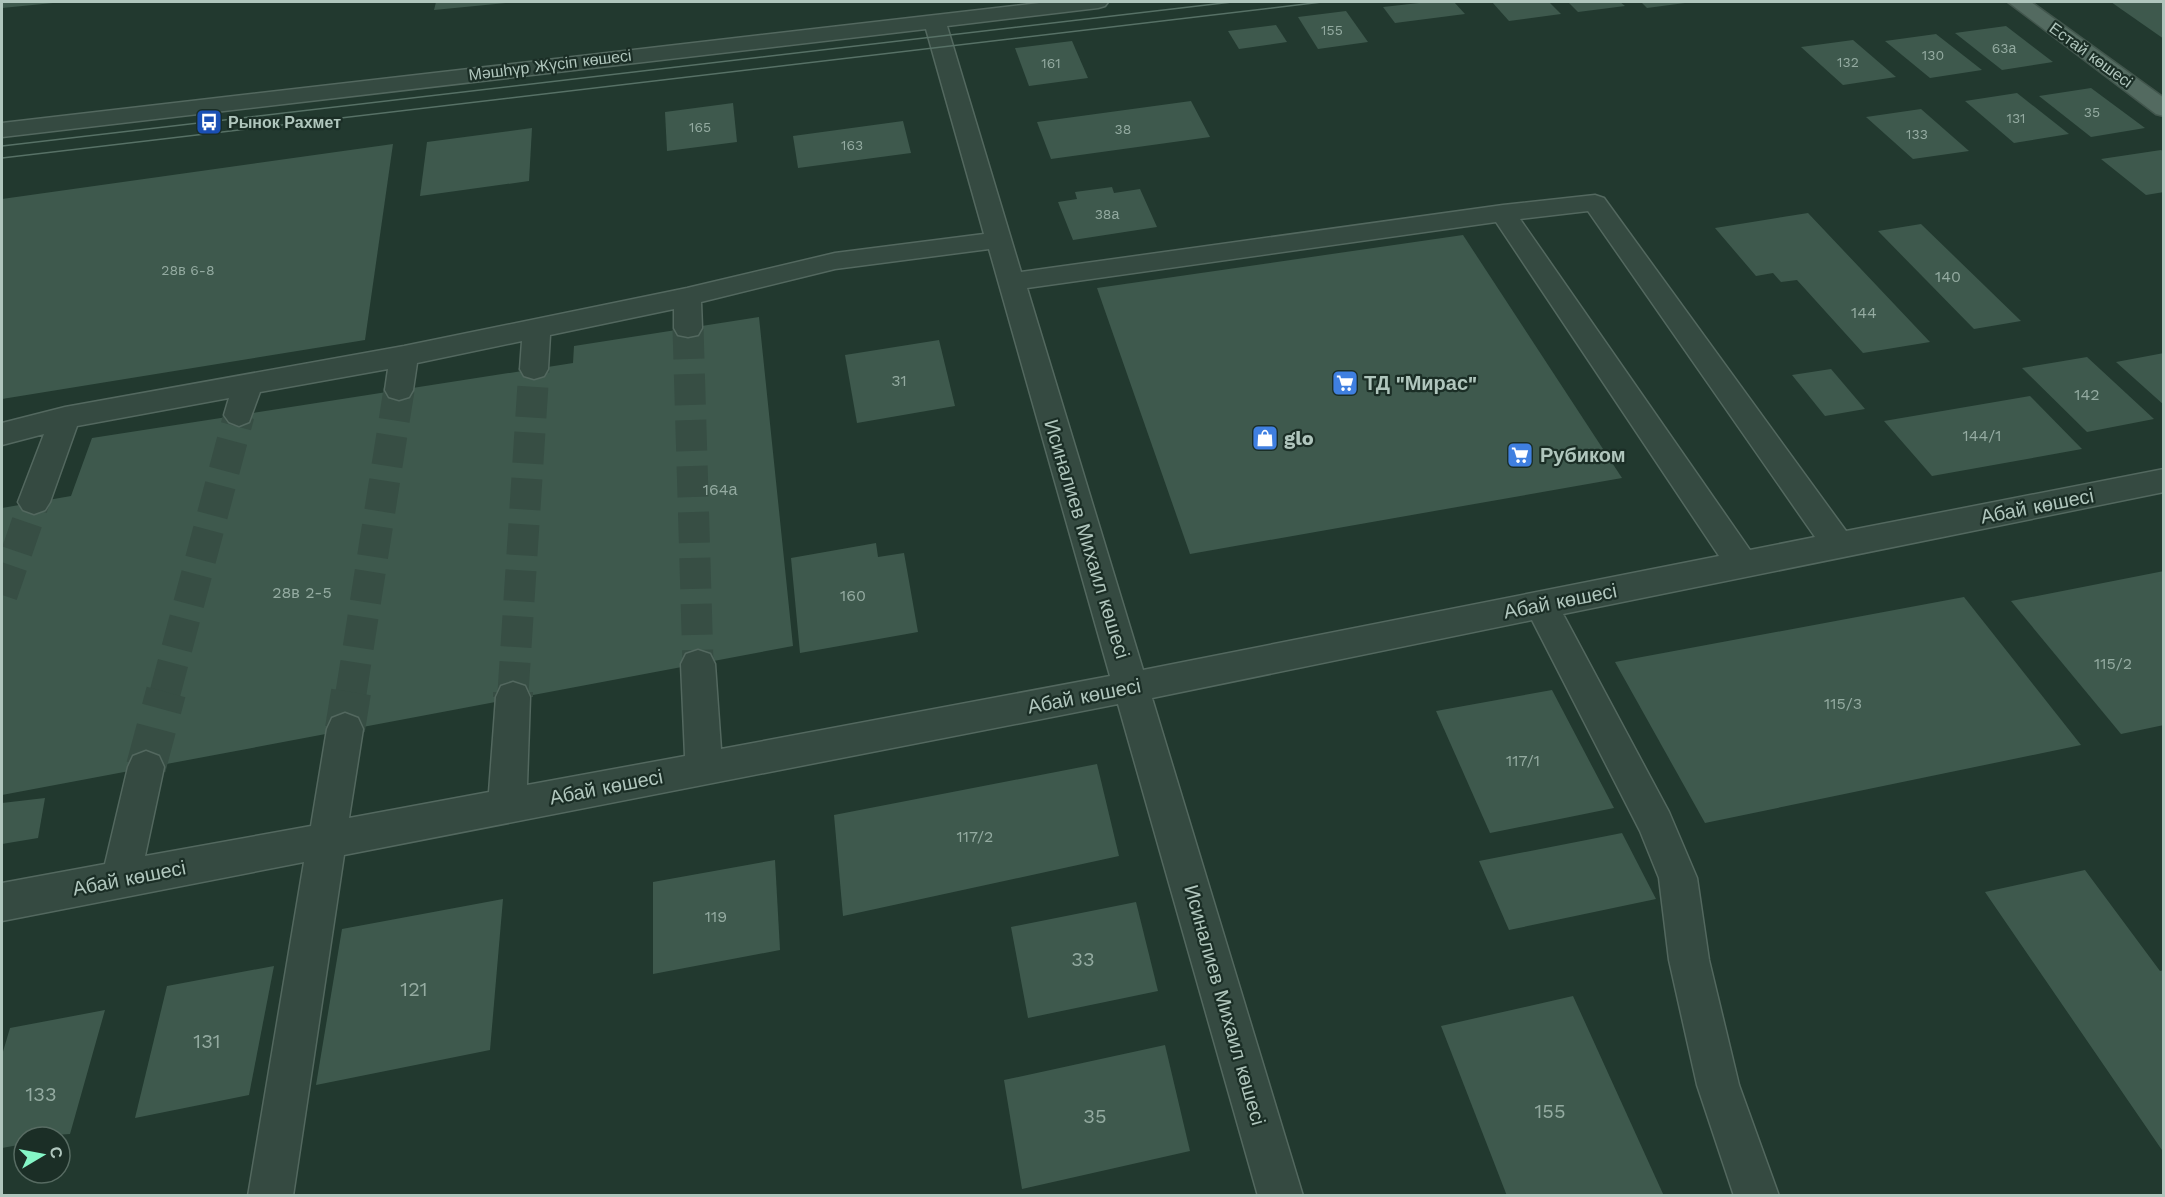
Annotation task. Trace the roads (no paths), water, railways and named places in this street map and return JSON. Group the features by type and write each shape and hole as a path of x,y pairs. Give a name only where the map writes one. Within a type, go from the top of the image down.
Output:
{"main road":[{"name":"Естай көшесі","path":"2018,2 2161,105"}],"street":[{"name":"Мәшһүр Жүсіп көшесі","path":"2,130 934,20 973,9 1098,2"},
{"name":"Исиналиев Михаил көшесі","path":"934,20 1281,1196"},
{"path":"1010,282 1503,213 1595,203 1838,545"},
{"path":"1503,213 1742,564"},
{"path":"2,434 65,418 404,356 687,297 835,261 999,240"},
{"path":"687,297 688,328"},
{"path":"534,369 537,328"},
{"path":"399,390 404,356"},
{"path":"238,415 247,386"},
{"path":"34,502 65,418"},
{"name":"Абай көшесі","path":"2,902 1132,687 2163,480"},
{"path":"1541,605 1656,824 1678,878 1689,960 1718,1085 1757,1196"},
{"path":"698,663 704,768"},
{"path":"507,806 513,697"},
{"path":"270,1196 345,729"},
{"path":"121,879 146,767"}],"tunnel":[{"path":"688,328 698,664"},
{"path":"513,693 534,369"},
{"path":"351,693 399,390"},
{"path":"165,693 239,415"},
{"path":"2,595 34,502"},
{"path":"146,767 166,692"},
{"path":"345,729 351,692"}],"tram line":[{"path":"2,146 1232,2"},
{"path":"2,158 1322,2"}],"place":[{"name":"Рынок Рахмет","path":"209,122"},
{"name":"ТД \"Мирас\"","path":"1345,383"},
{"name":"glo","path":"1265,438"},
{"name":"Рубиком","path":"1520,455"}]}
